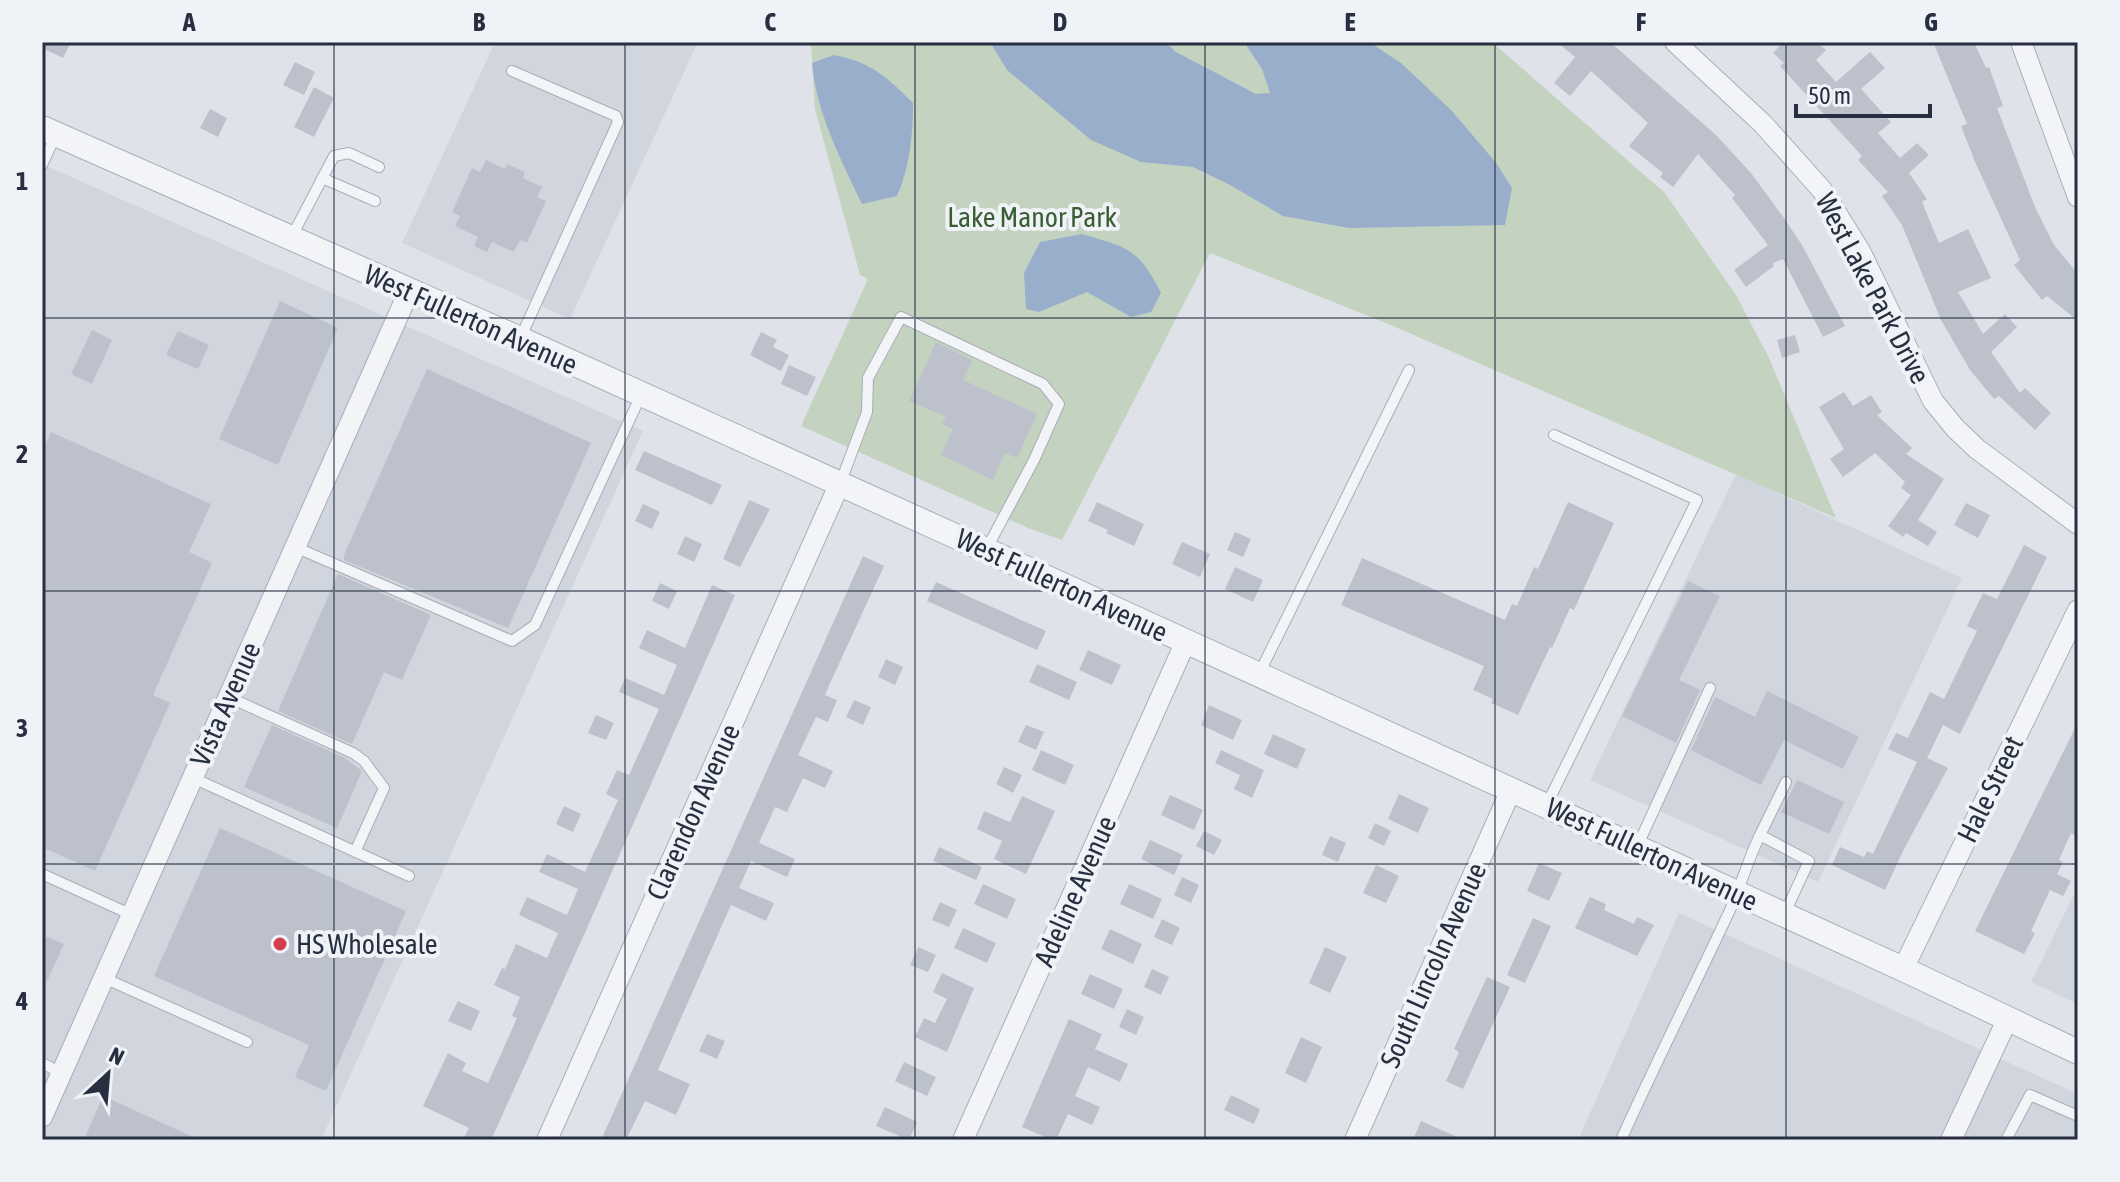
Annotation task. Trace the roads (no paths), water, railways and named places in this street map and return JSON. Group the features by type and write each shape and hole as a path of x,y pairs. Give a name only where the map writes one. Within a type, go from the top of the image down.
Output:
{"street":[{"name":"West Lake Park Drive","path":"1675,42 1763,124 1822,190 1860,251 1933,401 1955,428 1977,449 2078,524"},
{"path":"2021,42 2078,197"},
{"name":"West Fullerton Avenue","path":"49,132 520,339 986,550 1738,893 2078,1052"},
{"name":"Vista Avenue","path":"42,1117 409,291"},
{"name":"Clarendon Avenue","path":"547,1140 839,485"},
{"name":"Hale Street","path":"1903,969 2078,610"},
{"name":"Adeline Avenue","path":"963,1140 1186,641"},
{"name":"South Lincoln Avenue","path":"1355,1140 1511,790"},
{"path":"1951,1140 2008,1018"}],"lane":[{"path":"512,71 616,116 618,122 520,339"},
{"path":"42,165 49,132"},
{"path":"290,239 334,156 340,153 358,156 379,167"},
{"path":"322,178 375,201"},
{"path":"839,485 867,412 868,378 901,317 1043,384 1059,404 1034,460 986,550"},
{"path":"1259,674 1409,370"},
{"path":"295,547 512,641 535,625 641,395"},
{"path":"1546,806 1697,500 1554,435"},
{"path":"1637,847 1710,688"},
{"path":"228,697 353,753 364,761 384,788 355,852"},
{"path":"193,778 409,876"},
{"path":"1621,1140 1738,893 1746,864 1786,782"},
{"path":"1760,835 1809,861 1784,915"},
{"path":"42,874 132,915"},
{"path":"104,978 247,1042"},
{"path":"42,1063 61,1073"},
{"path":"2006,1140 2030,1095 2078,1116"}],"water":[{"path":"990,42 1165,42 1176,52 1256,94 1270,93 1262,69 1244,42 1369,42 1401,63 1452,111 1497,164 1512,188 1505,225 1349,228 1283,216 1193,167 1141,162 1091,140 1007,70"},
{"path":"834,55 878,72 913,103 910,150 897,196 862,204 838,153 824,118 812,63"},
{"path":"1082,234 1122,247 1146,267 1161,293 1151,312 1131,317 1087,292 1039,312 1026,309 1024,273 1040,242"}],"place":[{"name":"HS Wholesale","path":"280,944"}],"park label":[{"name":"Lake Manor Park","path":"1032,217"}]}
